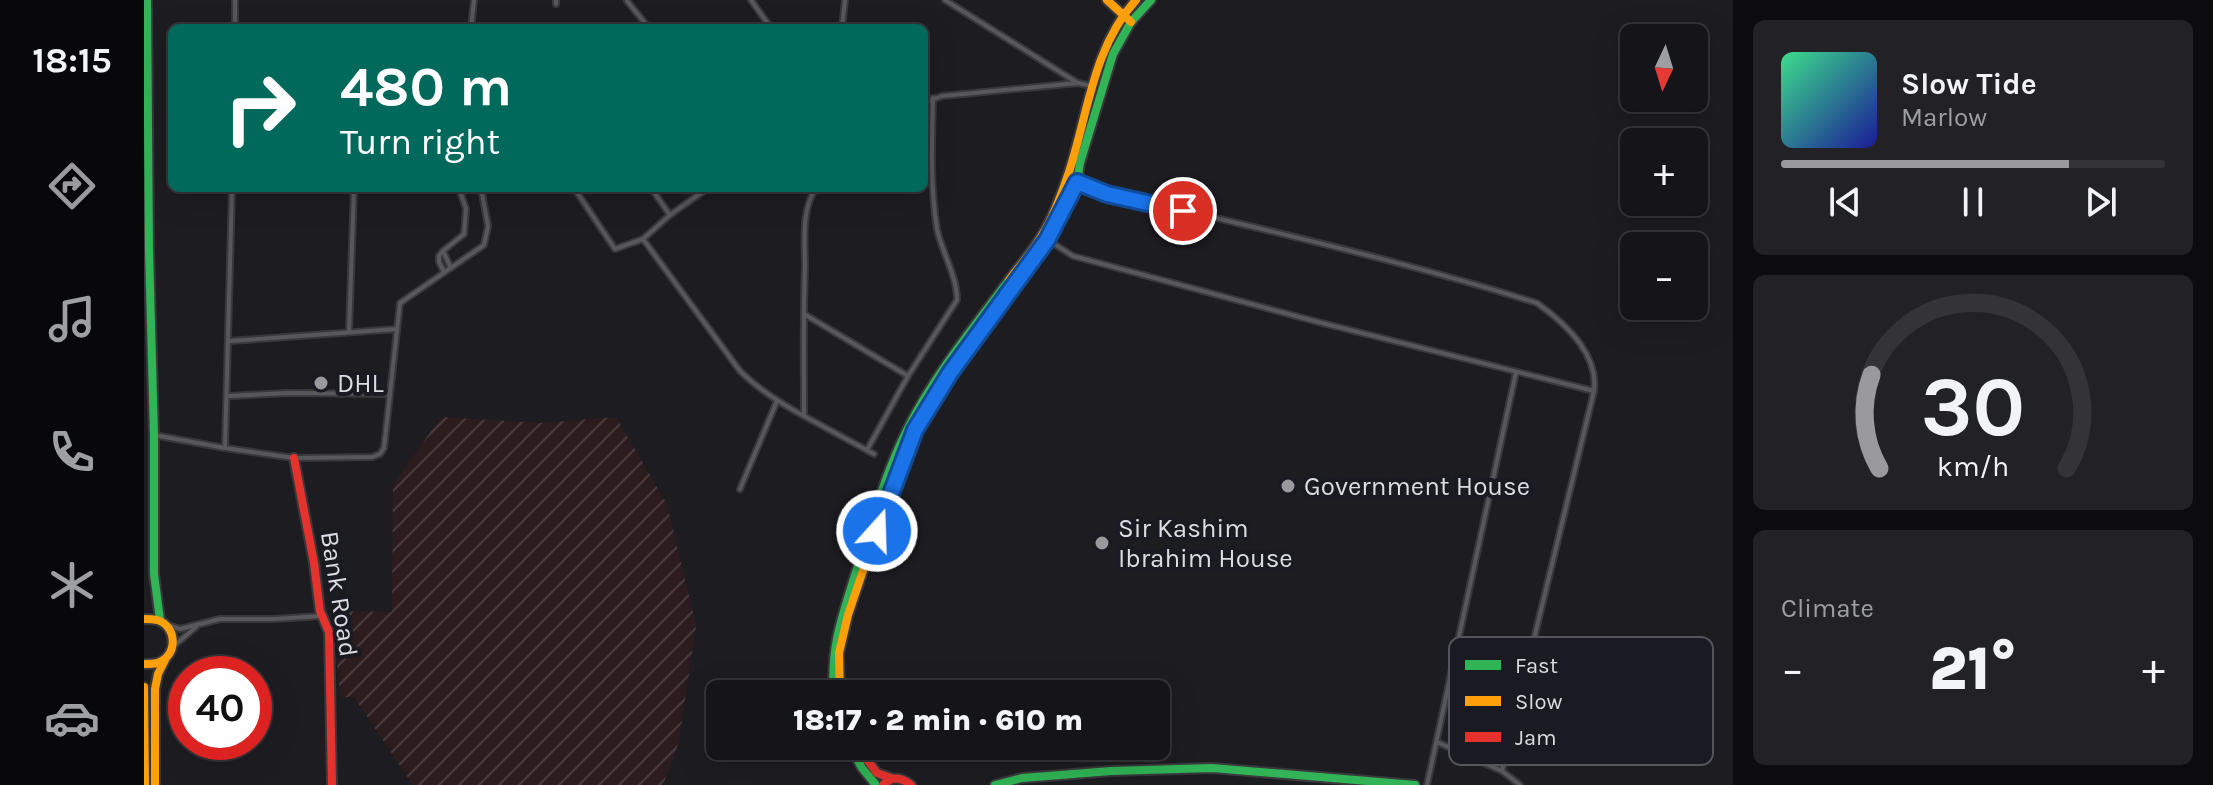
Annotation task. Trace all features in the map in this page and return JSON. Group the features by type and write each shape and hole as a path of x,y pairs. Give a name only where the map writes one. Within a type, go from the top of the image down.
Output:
{"street":[{"path":"147,0 154,574 163,622 172,630 174,646"},
{"path":"235,0 235,24"},
{"path":"471,24 474,0"},
{"path":"751,0 768,24"},
{"path":"842,24 845,0"},
{"path":"945,0 1078,83"},
{"path":"1107,0 1131,22"},
{"path":"1044,238 1067,179 1104,48 1122,14 1136,0"},
{"path":"834,680 832,668 836,638 879,499 908,427 943,368 1044,238 1077,182 1113,54 1131,22 1151,0"},
{"path":"627,1 646,24"},
{"path":"928,101 942,96 1078,83 1092,86"},
{"path":"867,450 908,376 957,300 957,288 938,232 933,193 933,98"},
{"path":"1077,182 1107,194 1322,244 1537,303 1555,316 1579,342 1596,376 1534,637"},
{"path":"225,448 232,192"},
{"path":"349,332 354,192"},
{"path":"444,272 439,256 464,234 466,209 460,192"},
{"path":"154,435 294,458 372,457 380,454 384,448 400,303 484,245 488,226 482,192"},
{"path":"577,192 615,249 643,239 702,192"},
{"path":"654,192 670,215"},
{"path":"804,416 806,214 813,192"},
{"path":"1044,238 1073,256 1594,391"},
{"path":"643,239 740,371 756,386 777,401 874,454"},
{"path":"443,251 451,268"},
{"path":"803,313 908,376"},
{"path":"230,341 397,329"},
{"path":"1459,637 1516,372"},
{"path":"227,396 390,394"},
{"path":"740,489 777,401"},
{"name":"Bank Road","path":"294,458 322,616 329,632 332,785"},
{"path":"144,619 152,618 180,629 232,618 322,616"},
{"path":"155,785 155,689 158,674 174,646 199,625"},
{"path":"144,664 153,665 165,660"},
{"path":"1427,785 1449,686"},
{"path":"144,687 145,785"},
{"path":"1437,742 1449,747"},
{"path":"858,760 876,785"},
{"path":"867,760 877,773 905,779 911,785"},
{"path":"1489,765 1520,785"},
{"path":"1502,771 1503,765"},
{"path":"995,785 1022,778 1111,771 1212,768 1415,785"},
{"path":"883,785 891,778"}],"shaded area":[{"path":"441,417 541,423 616,417 667,504 696,625 679,742 663,785 413,785 354,697 340,697 332,611 392,612 393,485"}],"traffic: fast":[{"path":"147,0 154,574 160,620"},
{"path":"1068,199 1077,182 1113,54 1131,22 1151,0"},
{"path":"833,680 839,631 847,601 893,461 931,387 1009,280"},
{"path":"858,760 876,785"},
{"path":"995,785 1022,778 1111,771 1212,768 1415,785"}],"traffic: slow":[{"path":"1107,0 1131,22"},
{"path":"1009,280 1038,241 1054,212 1069,172 1101,60 1110,39 1136,0"},
{"path":"840,680 839,653 848,615 886,503 915,430 950,373 1047,240 1068,199"},
{"path":"144,619 164,623 173,642 164,660 144,664"},
{"path":"155,785 155,689 165,660"},
{"path":"144,687 145,785"}],"traffic: jam":[{"path":"294,458 320,611 329,632 332,785"},
{"path":"867,760 877,773 891,778"},
{"path":"883,785 897,779 911,785"}],"place":[{"name":"DHL","path":"321,383"},
{"name":"Government House","path":"1288,486"},
{"name":"Sir Kashim Ibrahim House","path":"1102,543"}],"route":[{"path":"877,531 915,430 950,373 1047,240 1077,182 1107,194 1183,211"}]}
